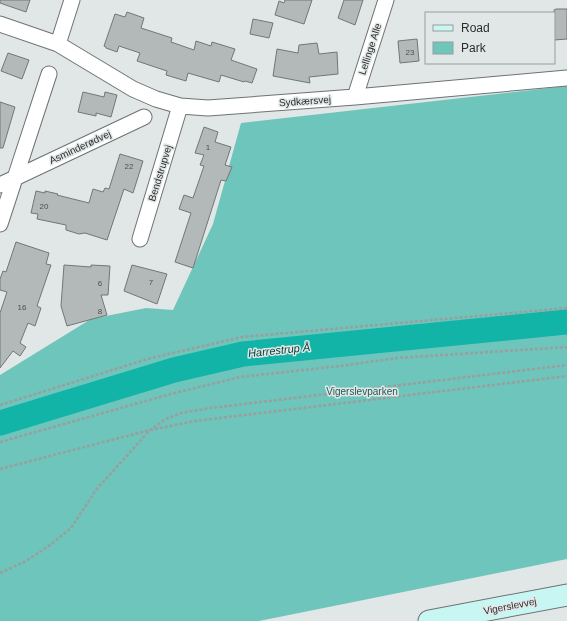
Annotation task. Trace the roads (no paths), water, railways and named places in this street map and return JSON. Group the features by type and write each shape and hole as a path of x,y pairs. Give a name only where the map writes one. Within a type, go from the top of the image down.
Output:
{"street":[{"path":"58,44 72,0"},
{"name":"Lellinge Alle","path":"355,97 386,0"},
{"name":"Sydkærsvej","path":"0,24 58,44 133,89 156,99 180,106 208,108 355,97 567,78"},
{"path":"0,224 49,74"},
{"name":"Bendstrupvej","path":"140,239 180,106"},
{"name":"Asminderødvej","path":"0,185 144,117"},
{"name":"Vigerslevvej","path":"429,621 567,595"}],"waterway":[{"name":"Harrestrup Å","path":"0,423 174,370 243,354 567,322"}],"park label":[{"name":"Vigerslevparken","path":"362,391"}]}
